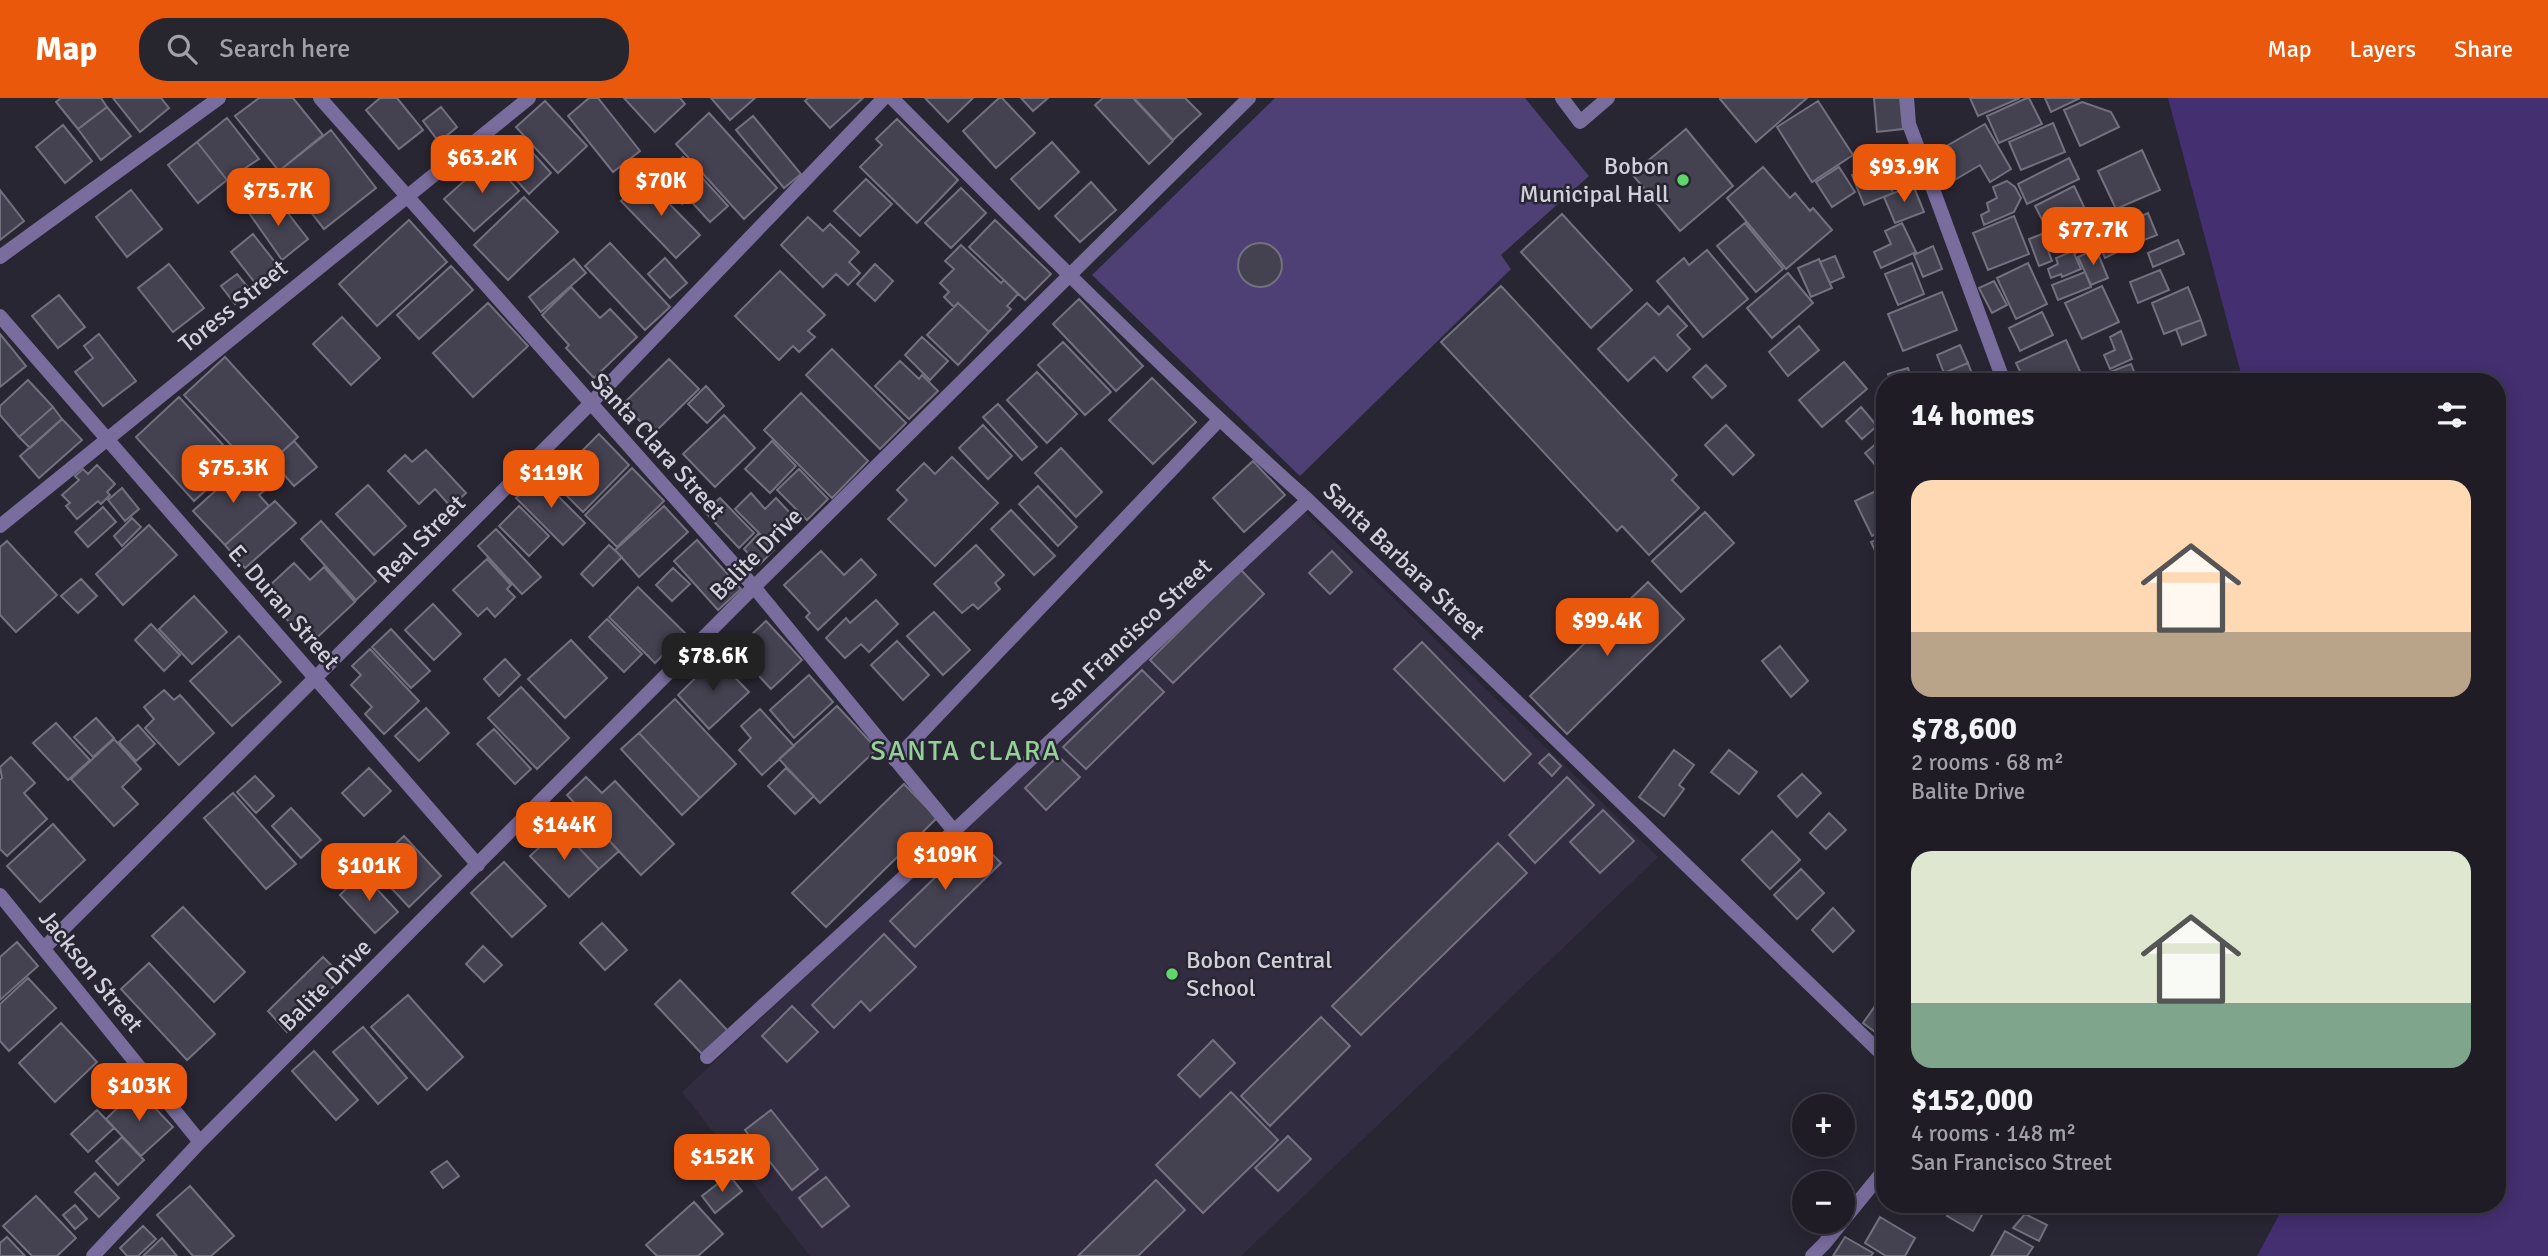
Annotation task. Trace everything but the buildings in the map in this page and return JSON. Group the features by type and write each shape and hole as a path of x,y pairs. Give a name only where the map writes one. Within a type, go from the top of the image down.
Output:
{"street":[{"path":"0,257 219,98"},
{"name":"Santa Clara Street","path":"320,98 754,587 954,831"},
{"name":"Toress Street","path":"0,526 529,98"},
{"name":"Real Street","path":"44,948 590,404 884,98"},
{"name":"Santa Barbara Street","path":"892,98 1069,275 1308,500 1876,1048"},
{"name":"Balite Drive","path":"93,1256 200,1142 754,587 1249,98"},
{"path":"1562,98 1580,122 1608,98"},
{"path":"1907,98 1909,124 2001,373"},
{"name":"E. Duran Street","path":"0,316 478,866"},
{"path":"895,760 1219,419"},
{"name":"San Francisco Street","path":"707,1058 1308,500"},
{"name":"Jackson Street","path":"0,895 200,1142"},
{"path":"1812,1256 1876,1179"}],"shaded area":[{"path":"1275,98 1525,98 1589,176 1501,255 1511,269 1300,476 1092,275"},
{"path":"2168,98 2548,98 2548,1256 2257,1256 2280,1213 2506,1213 2506,373 2241,373"},
{"name":"Bobon Central School","path":"1304,511 1658,857 1241,1256 810,1256 682,1092"}],"place":[{"name":"Bobon Municipal Hall","path":"1683,180"},
{"name":"Bobon Central School","path":"1172,974"}],"district":[{"name":"SANTA CLARA","path":"966,750"}]}
